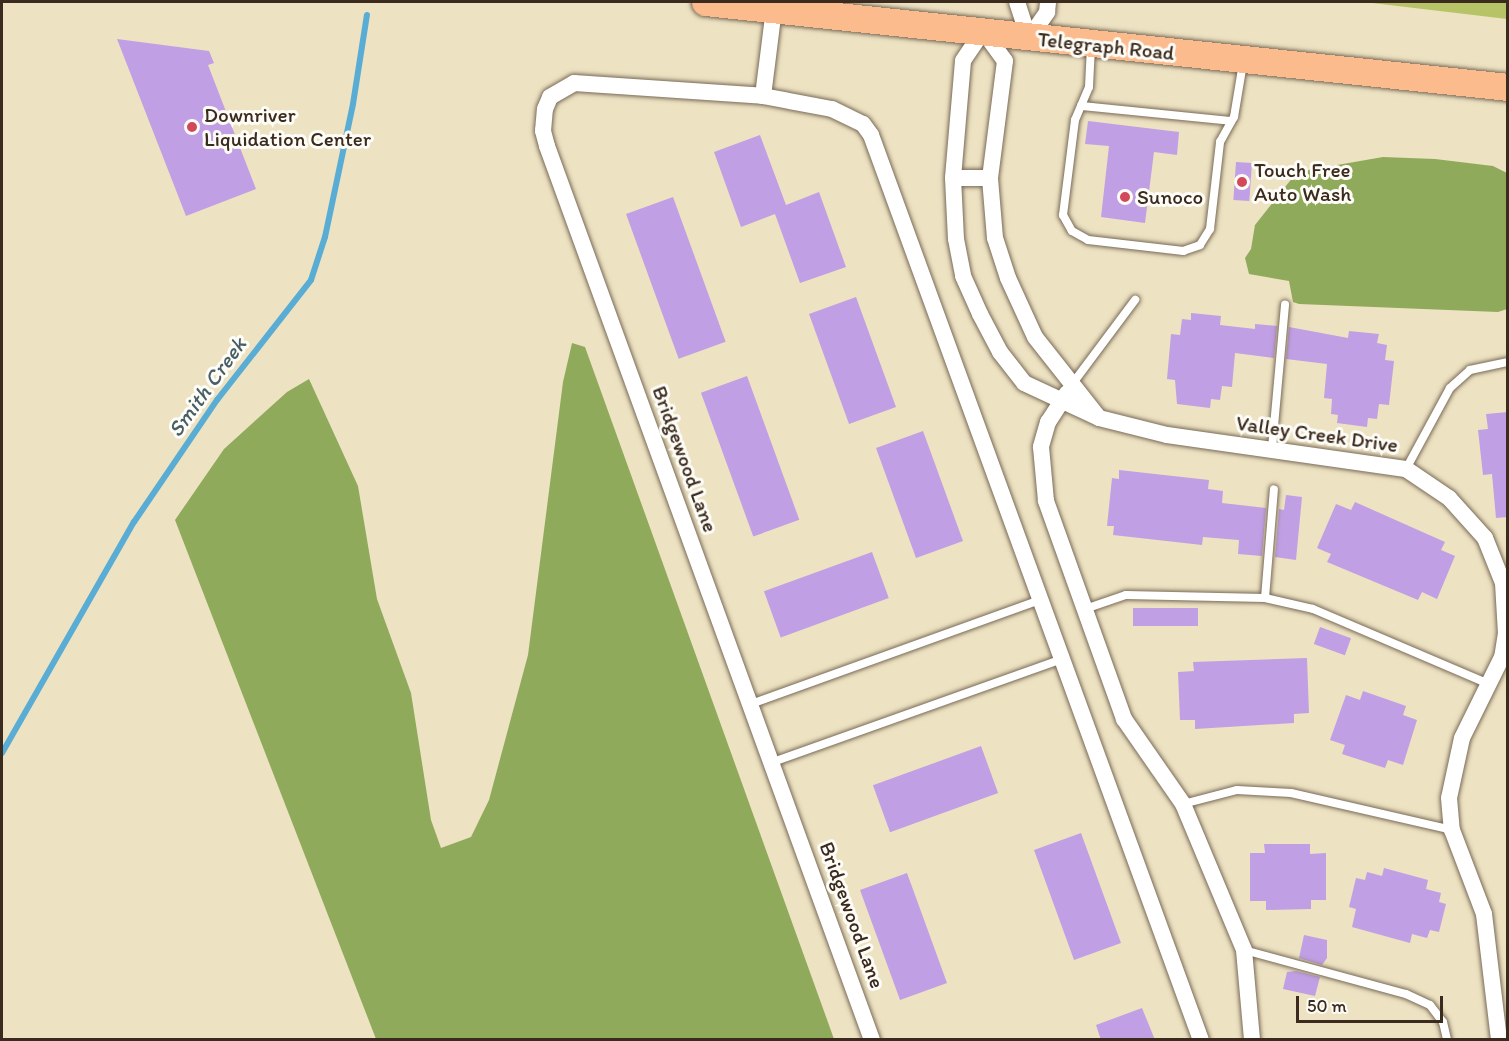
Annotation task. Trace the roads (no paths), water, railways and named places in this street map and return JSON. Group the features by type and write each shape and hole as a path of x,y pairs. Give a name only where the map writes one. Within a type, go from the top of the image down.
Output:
{"main road":[{"name":"Telegraph Road","path":"705,2 1508,87"}],"street":[{"path":"1017,2 1029,38"},
{"path":"1029,38 1047,12 1048,2"},
{"path":"763,96 774,9"},
{"path":"983,31 1005,61 990,178 995,238 1012,287 1035,337 1099,418"},
{"name":"Valley Creek Drive","path":"983,31 963,60 953,178 963,276 1000,352 1024,383 1061,403 1099,418 1167,435 1272,448 1406,469 1464,511 1485,538 1496,563 1506,599 1506,633 1502,657 1454,762 1449,798 1452,830 1484,914 1499,1040"},
{"name":"Bridgewood Lane","path":"872,1040 773,762 547,146 543,119 550,98 574,83 763,96 848,115 863,124 878,147 1040,600 1202,1040"},
{"path":"953,178 990,178"},
{"path":"1073,383 1048,422 1041,447 1041,479 1124,719 1183,804 1244,950 1252,1040"}],"lane":[{"path":"1092,44 1089,87 1075,120 1063,215 1072,231 1088,240 1183,251 1200,245 1210,229 1220,142 1231,121 1244,60"},
{"path":"1081,106 1231,121"},
{"path":"1073,383 1135,300"},
{"path":"1272,448 1286,305"},
{"path":"1406,469 1450,388 1470,370 1508,362"},
{"path":"1265,598 1274,489"},
{"path":"1085,609 1126,595 1265,598 1313,609 1489,684"},
{"path":"751,704 1040,600"},
{"path":"773,762 1062,659"},
{"path":"1183,804 1237,790 1291,793 1452,830"},
{"path":"1244,950 1406,994 1430,1005 1443,1022 1447,1040"}],"waterway":[{"name":"Smith Creek","path":"2,753 134,522 217,400 311,280 325,237 353,104 367,15"}],"place":[{"name":"Downriver Liquidation Center","path":"192,127"},
{"name":"Touch Free Auto Wash","path":"1242,182"},
{"name":"Sunoco","path":"1125,197"}]}
